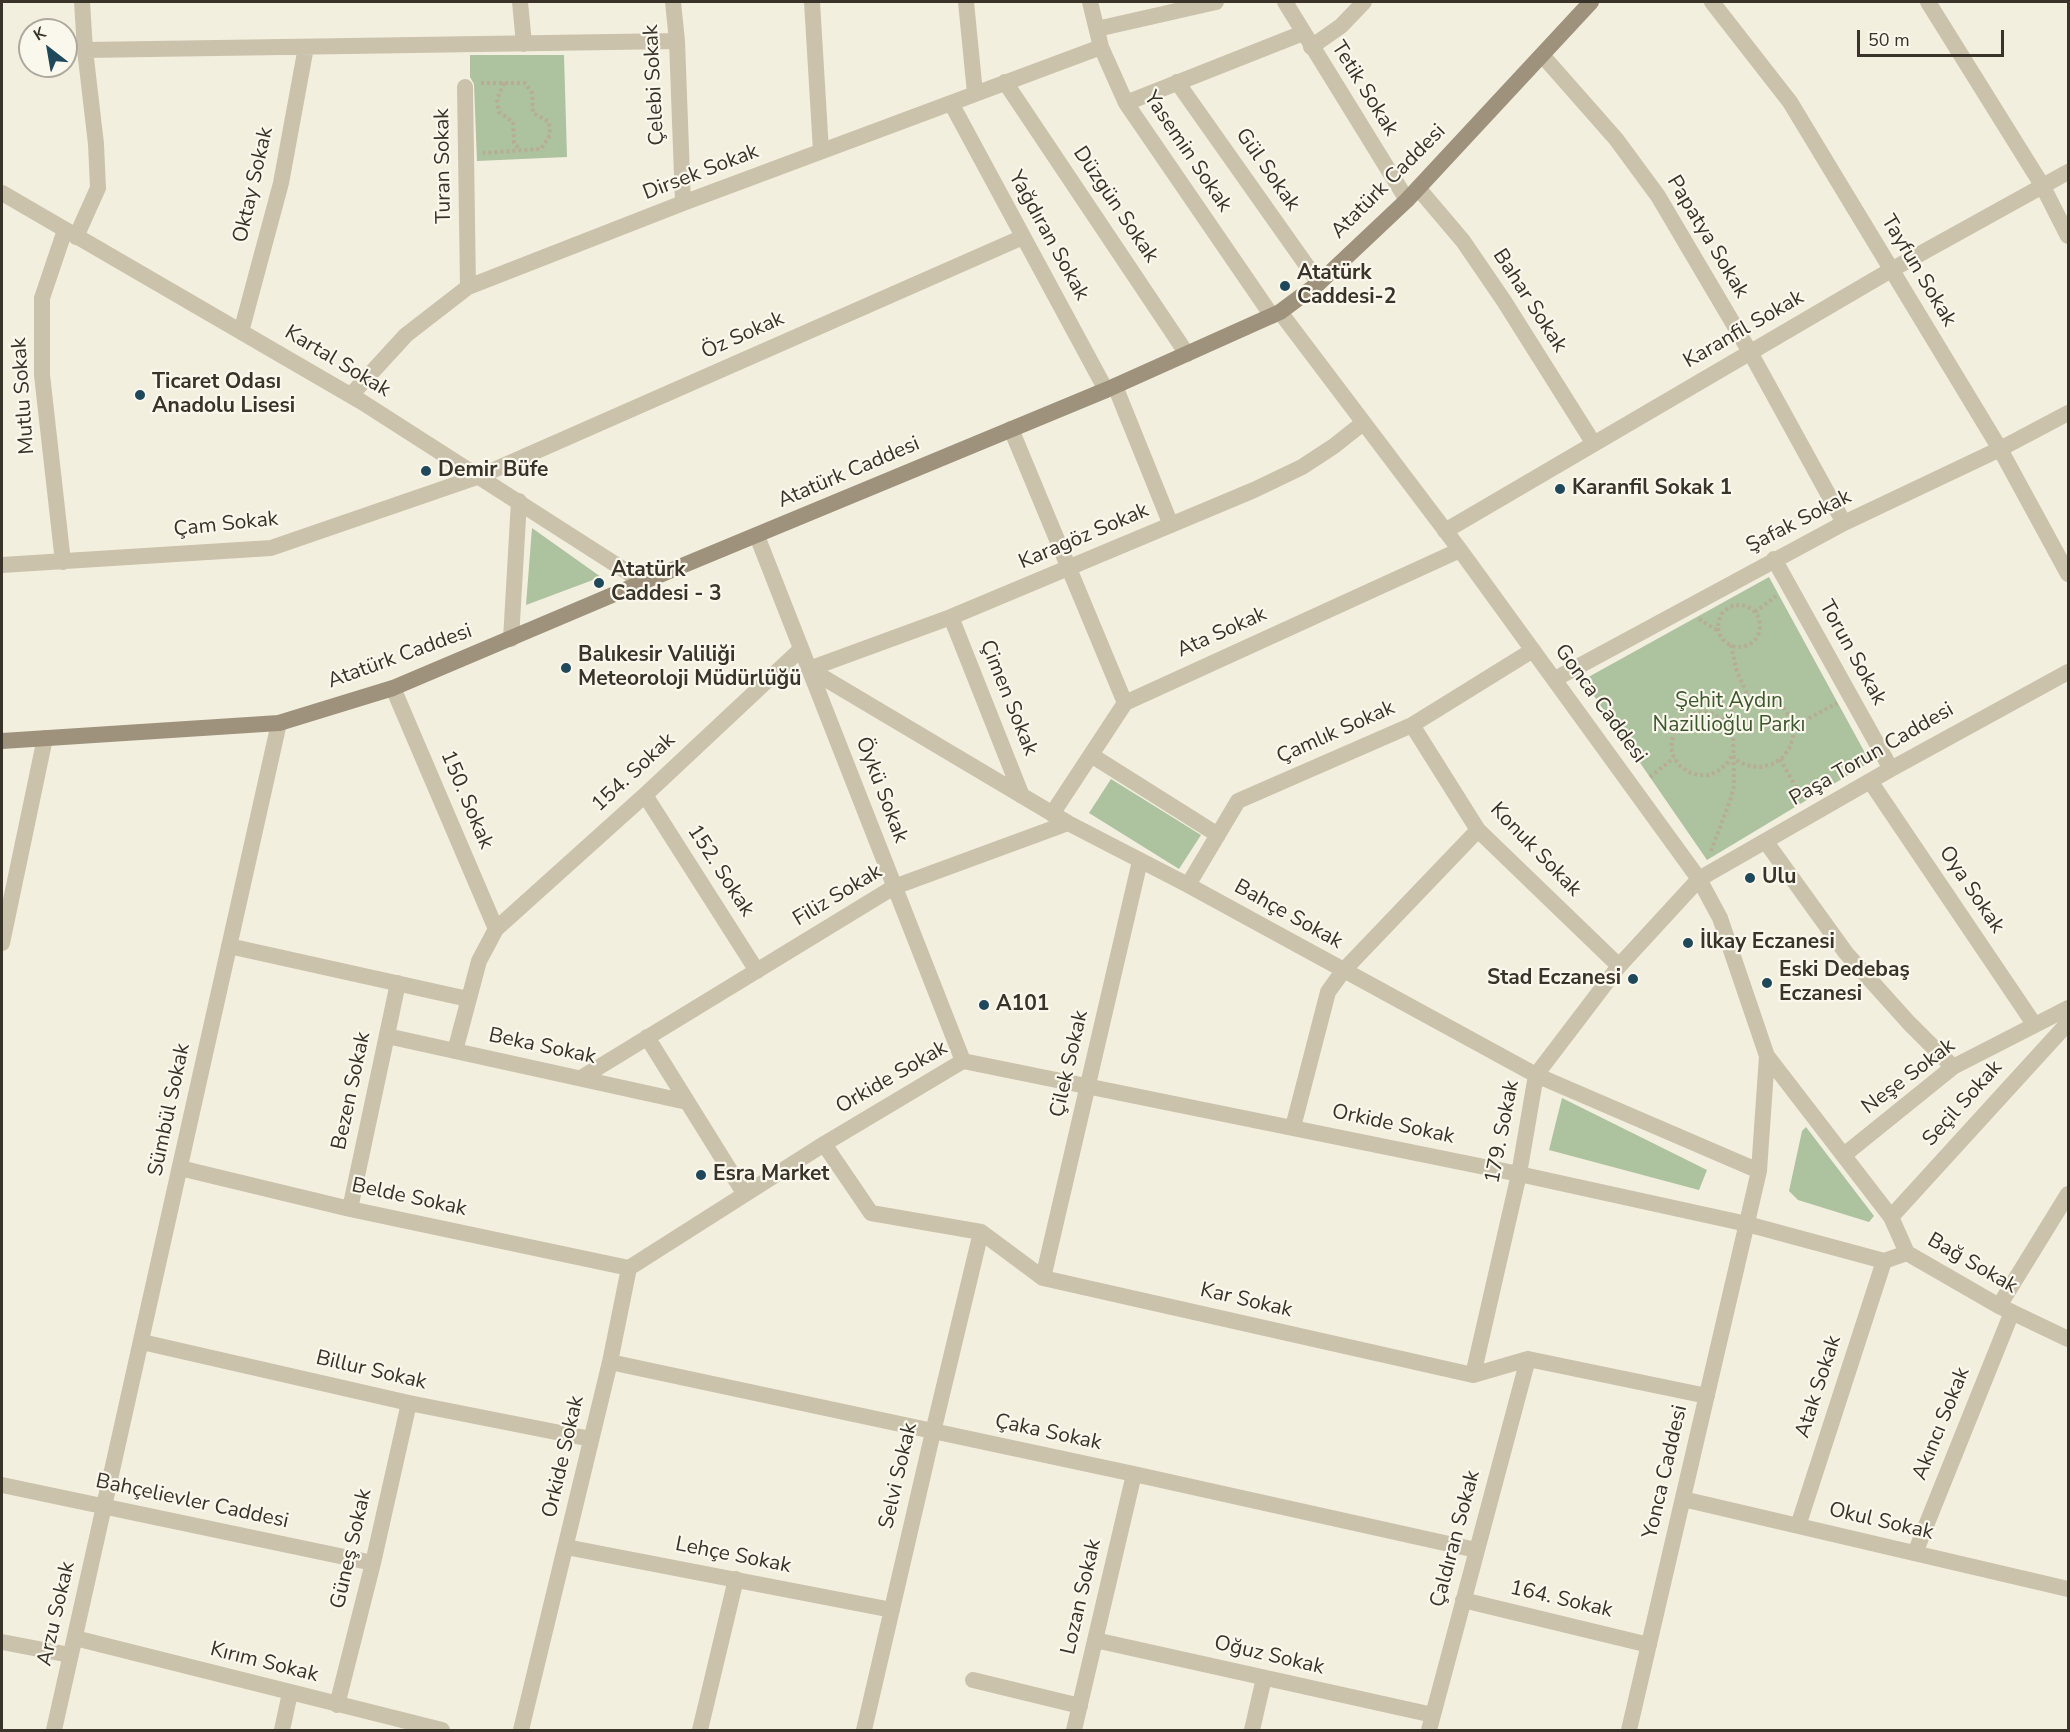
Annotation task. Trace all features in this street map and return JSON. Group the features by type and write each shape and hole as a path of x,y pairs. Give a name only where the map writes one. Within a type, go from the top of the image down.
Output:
{"main road":[{"name":"Atatürk Caddesi","path":"2,741 279,723 393,688 1111,388 1276,314 1319,283 1412,194 1591,2"}],"street":[{"name":"Mutlu Sokak","path":"63,562 42,375 42,298 71,234 98,188 82,2"},
{"path":"520,2 524,44"},
{"name":"Çelebi Sokak","path":"673,2 677,41 683,203"},
{"path":"812,2 821,151"},
{"path":"966,2 975,93"},
{"name":"Yasemin Sokak","path":"1090,2 1101,47 1126,103 1276,314"},
{"path":"1097,29 1216,2"},
{"name":"Tetik Sokak","path":"1285,2 1307,40 1412,194"},
{"path":"1126,103 1177,82 1307,40 1341,26 1364,2"},
{"name":"Tayfun Sokak","path":"1712,2 1790,102 2000,449 2068,574"},
{"path":"1932,3 2042,185 2068,236"},
{"path":"85,50 677,41"},
{"name":"Dirsek Sokak","path":"351,395 406,335 468,287 683,203 1101,47"},
{"name":"Oktay Sokak","path":"241,332 281,183 306,48"},
{"name":"Papatya Sokak","path":"1542,55 1616,139 1658,196 1750,352 1844,523"},
{"name":"Düzgün Sokak","path":"1005,82 1187,354"},
{"name":"Gül Sokak","path":"1177,82 1319,283"},
{"name":"Turan Sokak","path":"468,287 466,153 470,85"},
{"name":"Yağdıran Sokak","path":"951,103 1023,237 1111,388 1171,525"},
{"name":"Karanfil Sokak","path":"1445,531 1891,270 2068,172"},
{"name":"Kartal Sokak","path":"2,193 351,395 643,582"},
{"name":"Bahar Sokak","path":"1412,194 1463,241 1504,301 1594,444"},
{"name":"Öz Sokak","path":"480,476 1023,237"},
{"name":"Gonca Caddesi","path":"1276,314 1364,423 1460,550 1699,879 1720,918 1767,1056 1759,1171"},
{"name":"Şafak Sokak","path":"1555,679 1774,559 2000,449 2068,413"},
{"name":"Karagöz Sokak","path":"809,669 951,617 1254,490 1302,467 1364,423"},
{"path":"1011,429 1125,702 1052,814"},
{"name":"Çam Sokak","path":"2,565 271,548 480,476"},
{"path":"511,639 519,501"},
{"name":"Öykü Sokak","path":"757,536 963,1061"},
{"name":"Ata Sokak","path":"1125,702 1460,550"},
{"name":"Torun Sokak","path":"1774,559 1891,769"},
{"name":"Çimen Sokak","path":"951,617 1022,796"},
{"name":"154. Sokak","path":"496,929 645,795 801,649"},
{"name":"Çamlık Sokak","path":"1188,885 1238,801 1412,725 1533,650"},
{"name":"Bahçe Sokak","path":"809,669 1068,823 1188,885 1536,1075 1759,1171"},
{"name":"Paşa Torun Caddesi","path":"1699,879 1891,769 2068,672"},
{"name":"150. Sokak","path":"393,688 496,929"},
{"name":"Sümbül Sokak","path":"105,1507 279,723"},
{"name":"Konuk Sokak","path":"1412,725 1478,830 1619,966"},
{"path":"2,943 45,738"},
{"path":"1091,755 1218,835"},
{"name":"Oya Sokak","path":"1870,781 2034,1024"},
{"name":"152. Sokak","path":"645,795 757,971"},
{"name":"Filiz Sokak","path":"581,1078 894,887 1068,823"},
{"path":"1293,1127 1328,992 1343,971 1478,830"},
{"path":"1766,842 1846,953 1909,1023 1953,1067"},
{"name":"Çilek Sokak","path":"1043,1278 1140,861"},
{"name":"179. Sokak","path":"1473,1375 1519,1174 1536,1075 1619,966 1699,879"},
{"path":"455,1051 479,961 496,929"},
{"path":"229,946 468,999"},
{"name":"Bezen Sokak","path":"350,1209 398,982"},
{"name":"Neşe Sokak","path":"1844,1155 1953,1067 2068,1008"},
{"name":"Seçil Sokak","path":"1892,1217 2068,1023"},
{"name":"Beka Sokak","path":"387,1036 687,1102"},
{"path":"646,1037 744,1193"},
{"path":"1767,1056 1892,1217 1907,1253"},
{"name":"Orkide Sokak","path":"521,1731 610,1362 630,1268 744,1193 963,1061 1293,1127 1747,1224"},
{"name":"Kar Sokak","path":"824,1144 871,1213 981,1232 1043,1278 1473,1375 1528,1359 1707,1396"},
{"name":"Belde Sokak","path":"180,1168 350,1209 630,1268"},
{"name":"Yonca Caddesi","path":"1629,1731 1759,1171"},
{"name":"Akıncı Sokak","path":"1915,1553 2005,1309 2068,1194"},
{"path":"1747,1224 1884,1261"},
{"name":"Selvi Sokak","path":"864,1731 981,1232"},
{"name":"Bağ Sokak","path":"1884,1261 1907,1253 2005,1309 2068,1339"},
{"name":"Atak Sokak","path":"1798,1526 1884,1261"},
{"name":"Billur Sokak","path":"142,1341 409,1403 591,1439"},
{"name":"Çaldıran Sokak","path":"1431,1723 1528,1359"},
{"name":"Çaka Sokak","path":"610,1362 1476,1550"},
{"name":"Güneş Sokak","path":"337,1705 373,1563 409,1403"},
{"name":"Lozan Sokak","path":"1074,1731 1134,1474"},
{"name":"Bahçelievler Caddesi","path":"2,1485 373,1563"},
{"name":"Okul Sokak","path":"1683,1499 2068,1589"},
{"name":"Arzu Sokak","path":"54,1731 105,1507"},
{"name":"Lehçe Sokak","path":"566,1547 892,1610"},
{"path":"700,1731 736,1579"},
{"name":"164. Sokak","path":"1462,1600 1649,1645"},
{"name":"Oğuz Sokak","path":"1095,1640 1264,1678 1431,1723"},
{"name":"Kırım Sokak","path":"2,1642 73,1647 290,1693 442,1731"},
{"path":"1252,1731 1264,1678"},
{"path":"973,1680 1080,1706"},
{"path":"282,1731 290,1693"}],"path":[{"path":"504,83 497,99 499,112 513,122 514,143 520,150"},
{"path":"466,153 541,149 550,135 549,122 533,113 532,93 525,83 470,85"},
{"path":"1755,612 1789,586"},
{"path":"1735,605 1742,605 1755,612 1760,625 1755,639 1744,646 1725,642 1718,631 1723,612 1735,605"},
{"path":"1731,645 1737,672 1749,698"},
{"path":"1724,721 1738,703 1749,698 1761,697 1782,706 1793,727 1789,749 1772,764 1761,767 1750,766 1739,762 1732,755"},
{"path":"1793,727 1838,703"},
{"path":"1707,860 1730,801 1734,778 1733,734 1724,721 1710,712 1689,715 1674,729 1671,748 1674,758 1689,772 1709,775 1727,764 1732,755"},
{"path":"1650,777 1674,758"},
{"path":"1780,759 1804,802"}],"green space":[{"path":"470,55 564,55 567,157 477,161 474,84 470,77"},
{"path":"532,528 601,577 526,605"},
{"name":"Şehit Aydın Nazillioğlu Parkı","path":"1769,577 1870,762 1707,860 1583,680"},
{"path":"1111,779 1201,835 1179,869 1089,813"},
{"path":"1562,1098 1707,1170 1699,1190 1549,1150"},
{"path":"1806,1127 1874,1216 1869,1222 1798,1200 1789,1191 1802,1131"}],"place":[{"name":"Atatürk Caddesi-2","path":"1285,286"},
{"name":"Ticaret Odası Anadolu Lisesi","path":"140,395"},
{"name":"Demir Büfe","path":"426,471"},
{"name":"Karanfil Sokak 1","path":"1560,489"},
{"name":"Atatürk Caddesi - 3","path":"599,583"},
{"name":"Balıkesir Valiliği Meteoroloji Müdürlüğü","path":"566,668"},
{"name":"Ulu","path":"1750,878"},
{"name":"İlkay Eczanesi","path":"1688,943"},
{"name":"Stad Eczanesi","path":"1633,979"},
{"name":"Eski Dedebaş Eczanesi","path":"1767,983"},
{"name":"A101","path":"984,1005"},
{"name":"Esra Market","path":"701,1175"}]}
